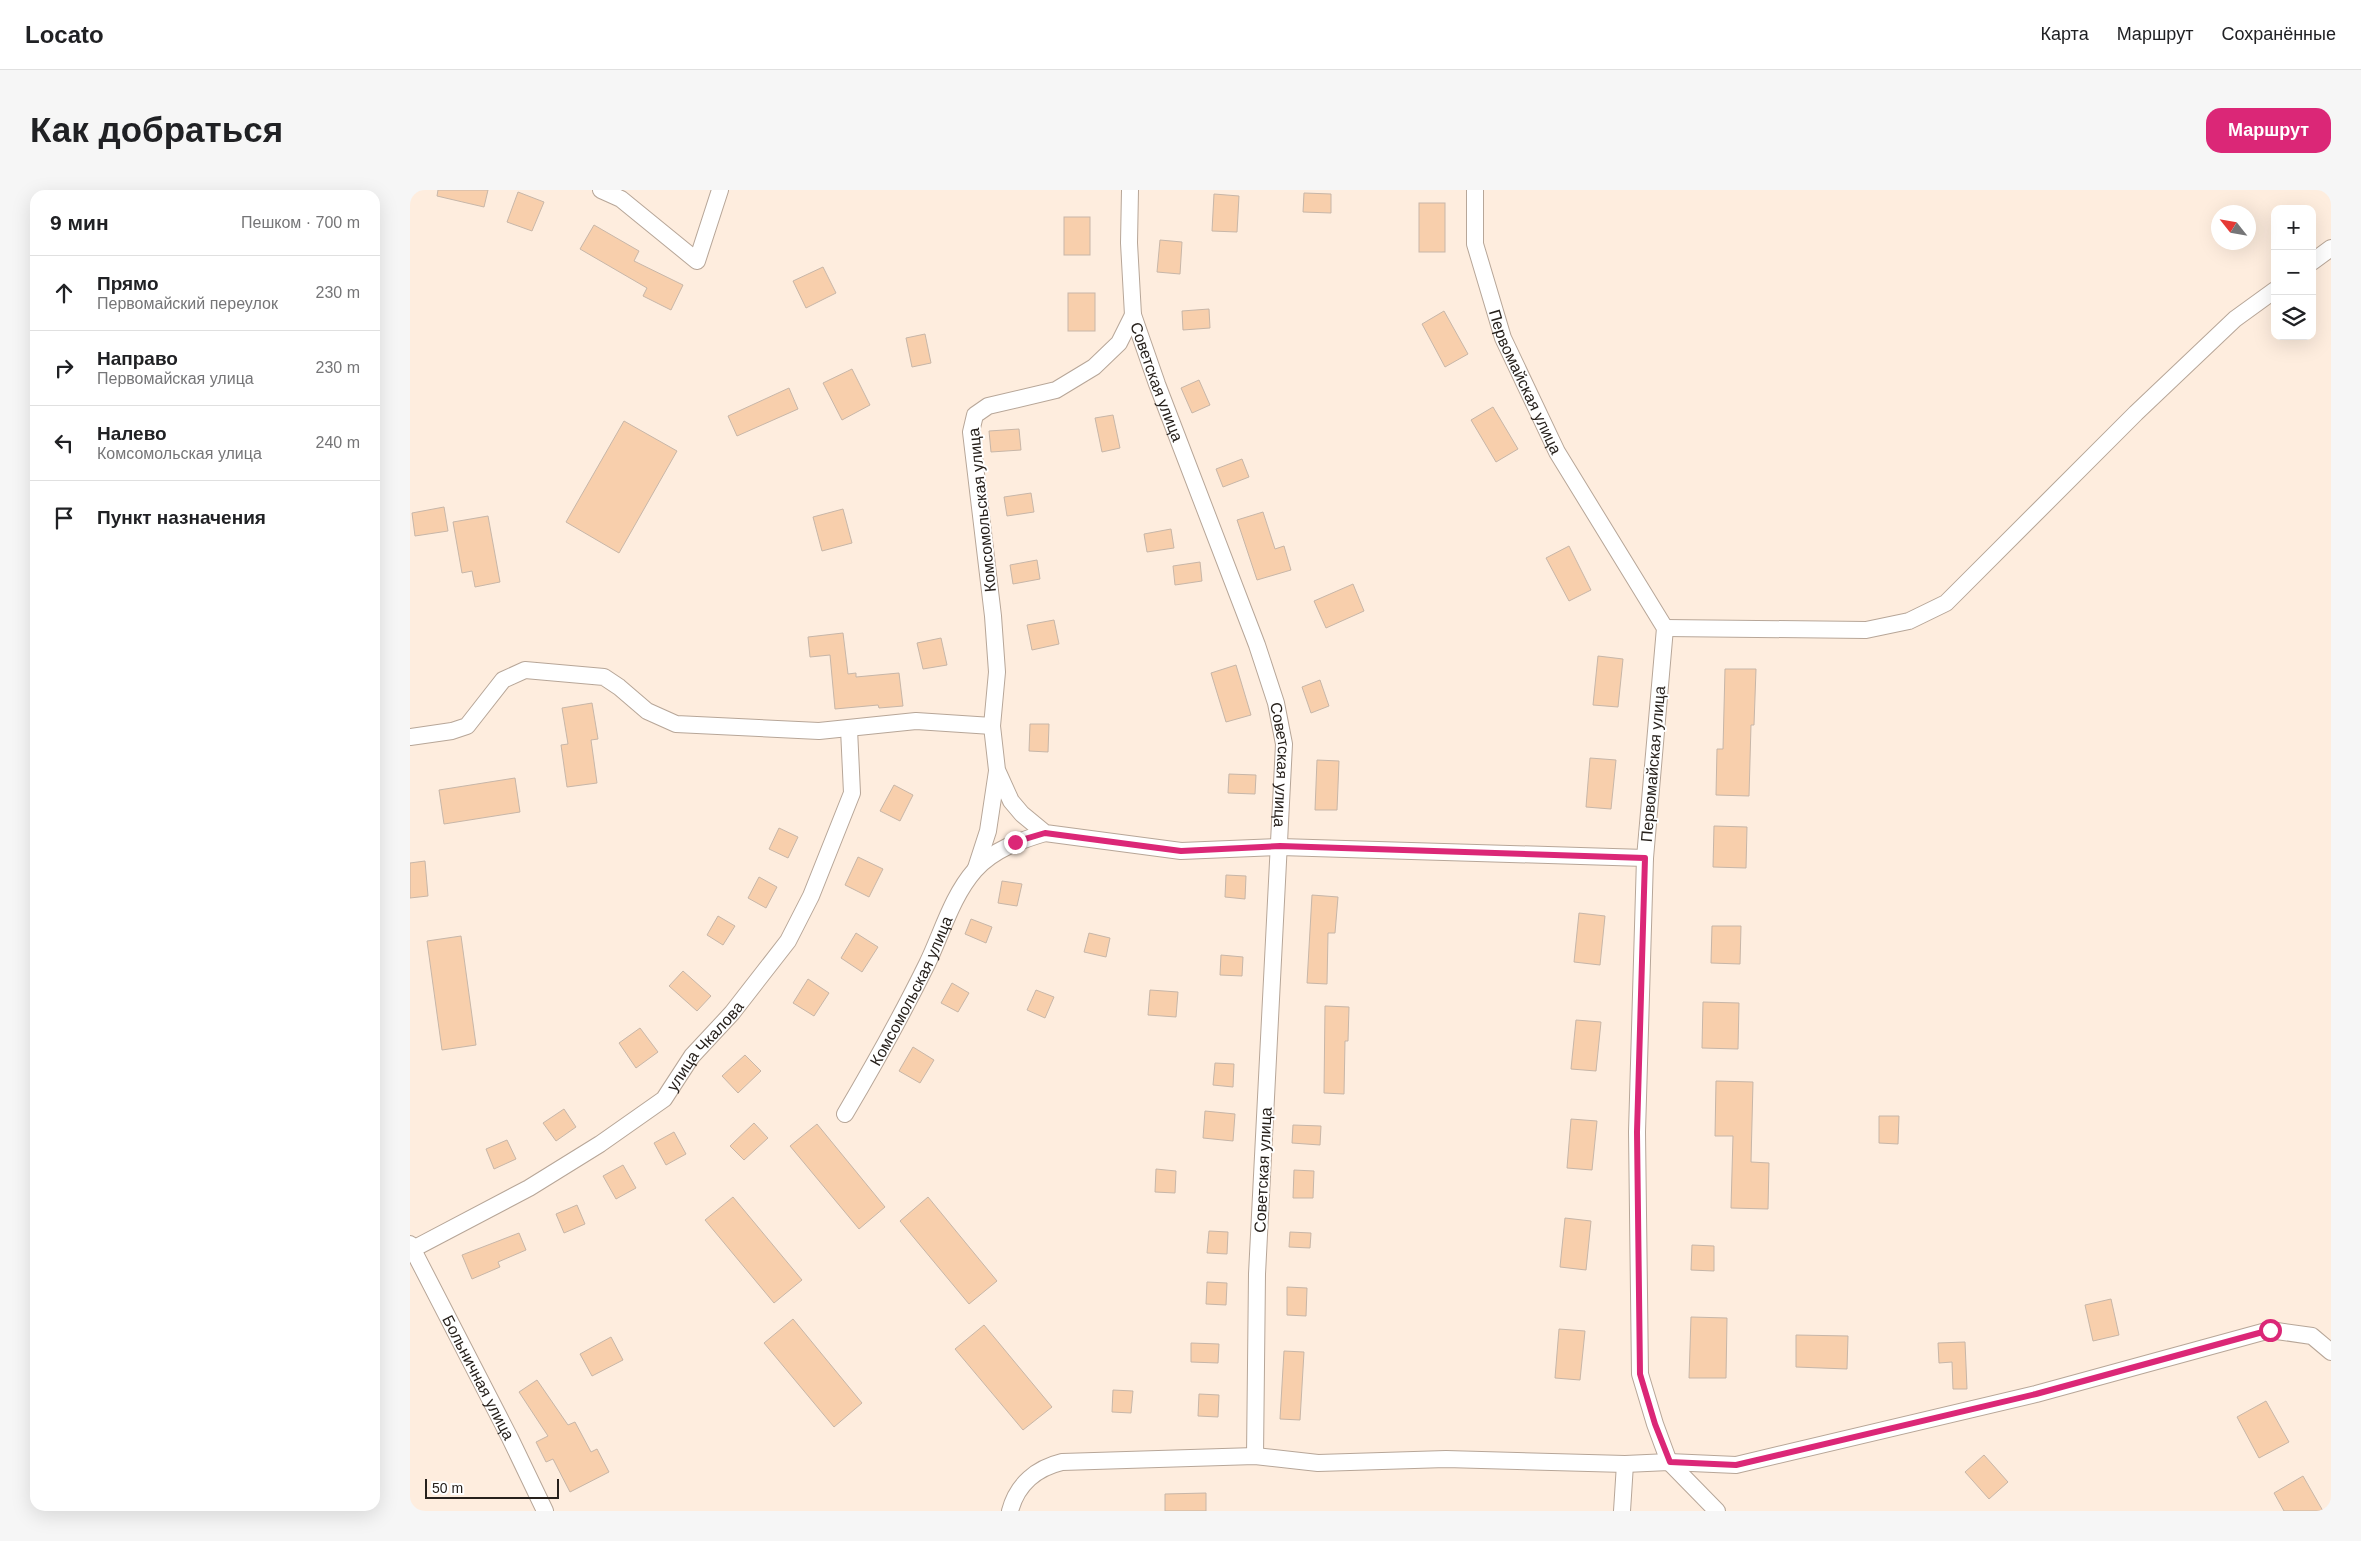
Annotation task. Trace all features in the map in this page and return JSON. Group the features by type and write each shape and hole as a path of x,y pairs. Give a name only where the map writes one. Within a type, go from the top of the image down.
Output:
{"street":[{"path":"601,190 621,200 697,261 720,190"},
{"name":"Советская улица","path":"1130,190 1129,243 1133,315 1160,393 1257,646 1276,703 1284,744 1257,1274 1255,1456"},
{"name":"Первомайская улица","path":"1474,190 1475,244 1503,338 1557,452 1665,628 1645,858 1637,1132 1640,1374 1655,1424 1670,1462 1717,1511"},
{"path":"2316,259 2331,248"},
{"path":"1665,628 1866,630 1909,621 1946,603 2136,413 2235,319 2271,293"},
{"name":"Комсомольская улица","path":"976,868 988,831 997,770 992,726 997,672 993,616 971,432 975,415 988,406 1056,390 1094,367 1119,343 1133,315"},
{"path":"410,736 452,731 467,726 503,680 525,670 604,677 619,686 647,711 676,724 819,731 916,721 992,726"},
{"name":"улица Чкалова","path":"412,1246 529,1188 600,1144 664,1099 692,1056 732,1013 788,941 812,896 852,792 849,729"},
{"name":"Комсомольская улица","path":"997,770 1011,801 1022,814 1045,833"},
{"name":"Комсомольская улица","path":"845,1114 908,1002 962,886 976,868 996,852 1015,842 1045,833 1181,851 1280,846 1645,858"},
{"name":"Больничная улица","path":"412,1246 545,1511"},
{"path":"1010,1511 1022,1485 1038,1471 1062,1462 1255,1456 1318,1463 1446,1459 1626,1464 1670,1462 1736,1465 2036,1394 2270,1330 2312,1336 2331,1352"},
{"path":"1622,1511 1626,1464"}],"building":[{"path":"438,190 488,190 484,207 437,196"},
{"path":"518,192 544,202 532,231 507,222"},
{"path":"1304,193 1331,194 1331,213 1303,212"},
{"path":"1214,194 1239,196 1237,232 1212,231"},
{"path":"1419,203 1445,203 1445,252 1419,252"},
{"path":"1064,217 1090,217 1090,255 1064,255"},
{"path":"594,225 639,251 634,261 683,285 671,310 643,296 647,288 580,249"},
{"path":"1160,240 1182,242 1180,274 1157,272"},
{"path":"823,267 836,293 806,308 793,281"},
{"path":"1068,293 1095,293 1095,331 1068,331"},
{"path":"1209,309 1210,328 1183,330 1182,311"},
{"path":"1444,311 1468,354 1445,367 1422,324"},
{"path":"925,334 931,363 912,367 906,338"},
{"path":"852,369 870,405 842,420 823,383"},
{"path":"1199,380 1210,405 1192,413 1181,388"},
{"path":"789,388 798,409 737,436 728,416"},
{"path":"1493,407 1518,449 1496,462 1471,420"},
{"path":"1113,415 1120,448 1102,452 1095,418"},
{"path":"624,421 677,451 619,553 566,522"},
{"path":"1019,429 1021,450 991,452 989,431"},
{"path":"1242,459 1249,477 1223,487 1216,469"},
{"path":"1031,493 1034,512 1007,516 1004,497"},
{"path":"444,507 448,531 415,536 412,513"},
{"path":"843,509 852,543 822,551 813,517"},
{"path":"1263,512 1275,549 1284,546 1291,570 1257,580 1237,520"},
{"path":"488,516 500,582 475,587 472,571 462,573 453,522"},
{"path":"1171,529 1174,548 1147,552 1144,534"},
{"path":"1569,546 1591,590 1569,601 1546,558"},
{"path":"1037,560 1040,579 1013,584 1010,565"},
{"path":"1200,562 1202,581 1175,585 1173,566"},
{"path":"1353,584 1364,611 1326,628 1314,601"},
{"path":"1054,620 1059,644 1032,650 1027,625"},
{"path":"843,633 848,674 856,673 856,677 899,673 903,706 879,708 878,705 835,709 830,655 810,657 808,637"},
{"path":"941,638 947,665 923,669 917,643"},
{"path":"1598,656 1623,659 1618,707 1593,705"},
{"path":"1236,665 1251,715 1226,722 1211,673"},
{"path":"1725,669 1756,669 1754,725 1751,725 1749,796 1716,795 1717,749 1723,749"},
{"path":"1320,680 1329,706 1311,713 1302,687"},
{"path":"592,703 598,739 591,740 597,783 567,787 561,745 568,744 562,708"},
{"path":"1030,724 1049,724 1048,752 1029,751"},
{"path":"1590,758 1616,760 1611,809 1586,807"},
{"path":"1317,760 1339,761 1337,810 1315,810"},
{"path":"1229,774 1256,775 1255,794 1228,793"},
{"path":"515,778 520,812 444,824 439,790"},
{"path":"894,785 913,795 900,821 880,811"},
{"path":"1714,826 1747,827 1746,868 1713,867"},
{"path":"779,828 798,837 788,858 769,849"},
{"path":"858,857 883,869 869,897 845,885"},
{"path":"425,861 428,896 410,898 410,863"},
{"path":"1226,875 1246,876 1245,899 1225,897"},
{"path":"759,877 777,887 766,908 748,898"},
{"path":"1002,881 1022,884 1017,906 998,903"},
{"path":"1312,895 1338,897 1335,933 1328,933 1327,984 1307,983"},
{"path":"1579,913 1605,916 1600,965 1574,962"},
{"path":"718,916 735,926 723,945 707,935"},
{"path":"971,919 992,927 986,943 965,934"},
{"path":"1712,926 1741,926 1740,964 1711,963"},
{"path":"856,933 878,947 862,972 841,958"},
{"path":"1089,933 1110,938 1106,957 1084,952"},
{"path":"461,936 476,1045 442,1050 427,941"},
{"path":"1221,955 1243,957 1242,976 1220,975"},
{"path":"683,971 711,996 697,1011 669,986"},
{"path":"808,979 829,993 814,1016 793,1003"},
{"path":"952,983 969,993 958,1012 941,1003"},
{"path":"1036,990 1054,997 1045,1018 1027,1010"},
{"path":"1150,990 1178,992 1176,1017 1148,1015"},
{"path":"1703,1002 1739,1003 1738,1049 1702,1048"},
{"path":"1325,1006 1349,1007 1348,1041 1345,1041 1344,1094 1324,1093"},
{"path":"1576,1020 1601,1022 1596,1071 1571,1069"},
{"path":"640,1028 658,1052 636,1068 619,1043"},
{"path":"913,1047 934,1060 920,1083 899,1071"},
{"path":"745,1055 761,1071 738,1093 722,1076"},
{"path":"1215,1063 1234,1064 1233,1087 1213,1085"},
{"path":"1716,1081 1753,1082 1751,1162 1769,1163 1768,1209 1731,1208 1733,1136 1715,1136"},
{"path":"564,1109 576,1127 556,1141 543,1123"},
{"path":"1205,1111 1235,1114 1233,1141 1203,1138"},
{"path":"1879,1116 1899,1116 1898,1144 1879,1143"},
{"path":"1571,1119 1597,1121 1592,1170 1567,1168"},
{"path":"754,1123 768,1138 744,1160 730,1146"},
{"path":"817,1124 885,1207 859,1229 790,1146"},
{"path":"1293,1125 1321,1126 1320,1145 1292,1143"},
{"path":"674,1132 686,1154 666,1165 654,1143"},
{"path":"507,1140 516,1159 494,1169 486,1149"},
{"path":"623,1165 636,1188 616,1199 603,1176"},
{"path":"1156,1169 1176,1171 1175,1193 1155,1192"},
{"path":"1294,1170 1314,1171 1313,1198 1293,1198"},
{"path":"733,1197 802,1280 774,1303 705,1220"},
{"path":"928,1197 997,1281 969,1304 900,1221"},
{"path":"577,1205 585,1224 564,1233 556,1214"},
{"path":"1565,1218 1591,1221 1586,1270 1560,1267"},
{"path":"1209,1231 1228,1232 1227,1254 1207,1253"},
{"path":"1290,1232 1311,1233 1310,1248 1289,1247"},
{"path":"519,1233 526,1250 498,1262 500,1267 472,1279 462,1255"},
{"path":"1692,1245 1714,1246 1714,1271 1691,1270"},
{"path":"1207,1282 1227,1283 1226,1305 1206,1304"},
{"path":"1287,1287 1307,1288 1306,1316 1287,1315"},
{"path":"2111,1299 2119,1335 2093,1341 2085,1305"},
{"path":"1691,1317 1727,1318 1726,1378 1689,1378"},
{"path":"793,1319 862,1403 834,1427 764,1343"},
{"path":"984,1325 1052,1407 1023,1430 955,1349"},
{"path":"1559,1329 1585,1331 1580,1380 1555,1378"},
{"path":"1796,1335 1848,1336 1847,1369 1796,1367"},
{"path":"611,1337 623,1360 592,1376 580,1354"},
{"path":"1965,1342 1967,1389 1953,1389 1952,1362 1939,1363 1938,1343"},
{"path":"1191,1343 1219,1344 1218,1363 1191,1362"},
{"path":"1284,1351 1304,1352 1300,1420 1280,1419"},
{"path":"537,1380 568,1425 575,1422 591,1452 597,1449 609,1472 570,1492 553,1459 546,1462 536,1442 548,1436 519,1392"},
{"path":"1113,1390 1133,1391 1131,1413 1112,1412"},
{"path":"1199,1394 1219,1395 1218,1417 1198,1416"},
{"path":"2266,1401 2289,1442 2259,1458 2237,1417"},
{"path":"1984,1455 2008,1482 1989,1499 1965,1472"},
{"path":"2303,1476 2323,1511 2284,1511 2274,1493"},
{"path":"1206,1493 1206,1511 1165,1511 1165,1494"}],"route":[{"path":"1015,842 1045,833 1181,851 1280,846 1645,858 1637,1132 1640,1374 1655,1424 1670,1462 1736,1465 2036,1394 2270,1330"}]}
